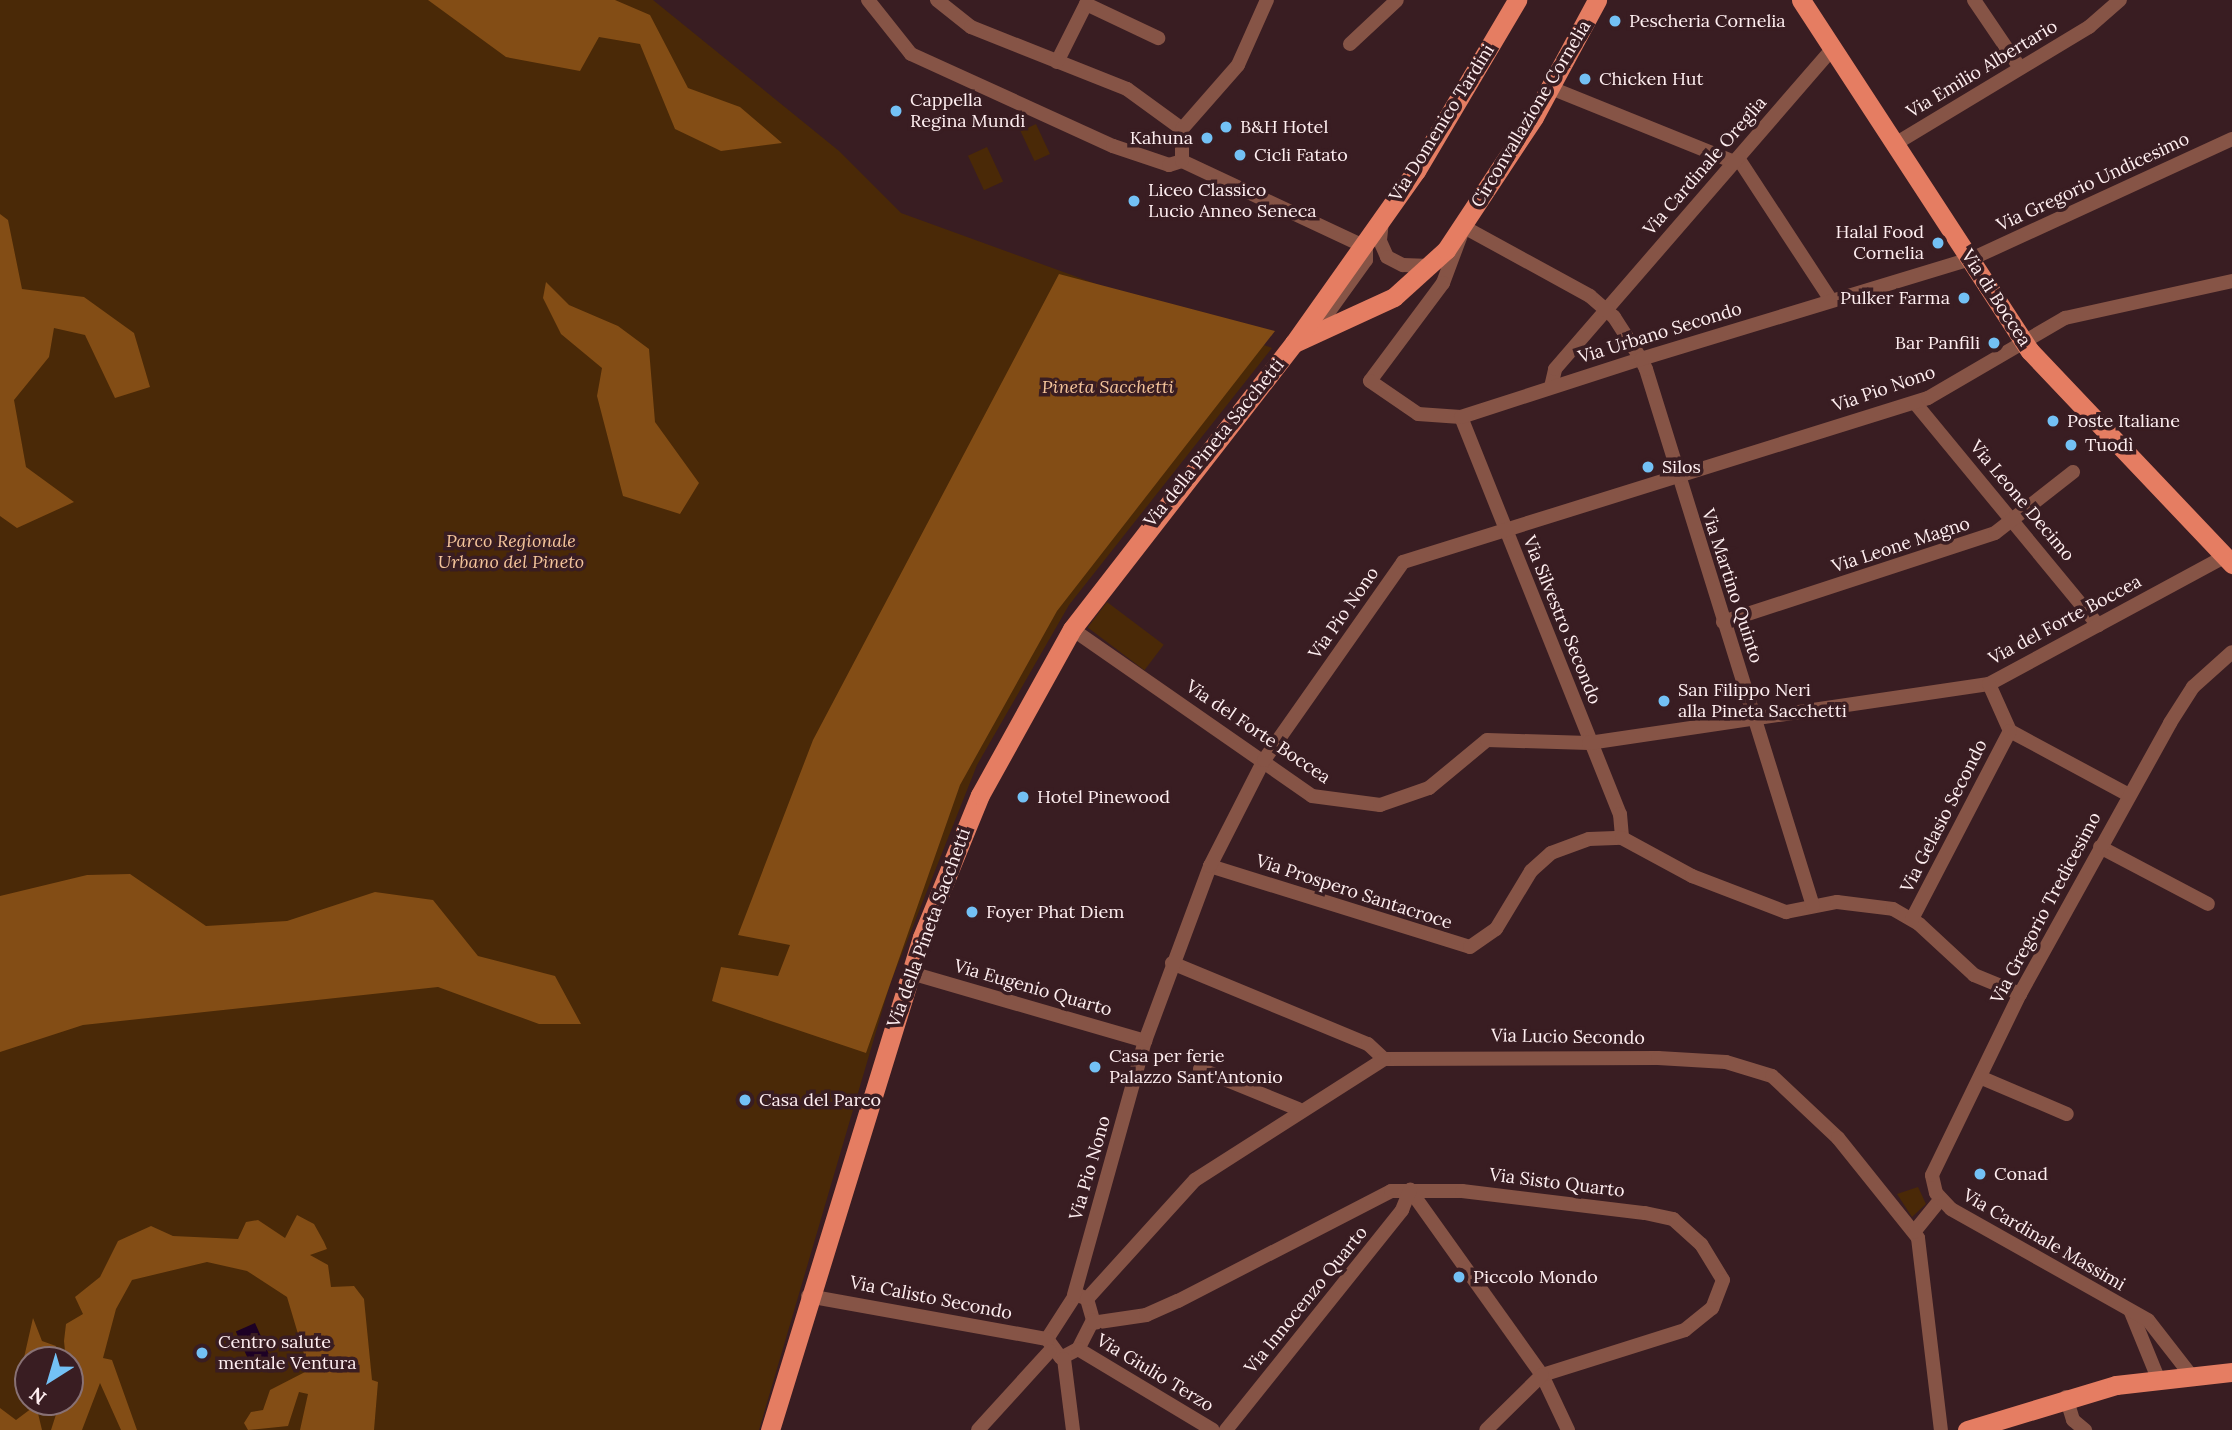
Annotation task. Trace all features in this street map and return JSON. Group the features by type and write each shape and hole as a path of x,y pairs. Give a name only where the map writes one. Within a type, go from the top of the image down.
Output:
{"main road":[{"name":"Via Domenico Tardini","path":"1294,343 1383,216 1517,0"},
{"name":"Circonvallazione Cornelia","path":"1294,343 1315,331 1394,297 1430,266 1464,227 1551,88 1597,0"},
{"name":"Via di Boccea","path":"1801,0 2023,342 2228,560"},
{"name":"Via della Pineta Sacchetti","path":"770,1430 808,1296 911,973 979,795 1072,629 1294,343"},
{"path":"1967,1430 2066,1397 2158,1378 2232,1372"}],"street":[{"path":"868,0 911,54 1114,146 1164,164 1182,161 1363,244"},
{"path":"937,0 971,27 1127,89 1182,130"},
{"path":"1182,161 1182,130 1238,65 1267,0"},
{"path":"1350,44 1397,0"},
{"path":"1974,0 2020,68"},
{"name":"Via Emilio Albertario","path":"1895,144 2020,68 2120,0"},
{"path":"1057,62 1086,4 1158,38"},
{"name":"Via Cardinale Oreglia","path":"1551,387 1555,369 1832,49"},
{"path":"1551,88 1736,160 1831,300"},
{"name":"Via Gregorio Undicesimo","path":"1971,259 2232,139"},
{"path":"1383,216 1380,242 1387,257 1403,265 1430,266"},
{"path":"1464,227 1606,308"},
{"name":"Circonvallazione Cornelia","path":"1370,381 1443,283 1464,227"},
{"name":"Via Domenico Tardini","path":"1315,331 1367,258 1363,244"},
{"name":"Via Urbano Secondo","path":"1370,381 1418,414 1461,417 1831,300 1971,259"},
{"name":"Via Pio Nono","path":"1080,1297 1145,1041 1210,866 1264,760 1403,562 1504,528 1915,402 2065,318 2232,281"},
{"name":"Via Martino Quinto","path":"1606,308 1641,359 1813,906"},
{"name":"Via Leone Decimo","path":"1915,402 2098,625"},
{"name":"Via Silvestro Secondo","path":"1461,417 1589,743 1620,814 1622,838"},
{"name":"Via Leone Magno","path":"1723,622 2015,522 2073,472"},
{"name":"Via del Forte Boccea","path":"1072,629 1321,800 1380,804 1429,788 1487,740 1589,743 1989,684 2098,625 2228,560"},
{"name":"Via Gregorio Tredicesimo","path":"1940,1200 1933,1167 1982,1078 2020,994 2129,795 2193,687 2232,652"},
{"path":"1989,684 2010,731 2129,795"},
{"name":"Via Gelasio Secondo","path":"1912,919 2010,731"},
{"path":"1622,838 1692,876 1774,908 1796,914 1813,906 1862,902 1912,919 1974,975 2020,994"},
{"name":"Via Prospero Santacroce","path":"1210,866 1470,947 1492,933 1531,872 1551,853 1589,839 1622,838"},
{"path":"2100,848 2208,904"},
{"path":"978,1430 1048,1345 1080,1297 1188,1185 1298,1109 1384,1059 1368,1044 1172,963"},
{"name":"Via Eugenio Quarto","path":"911,973 1145,1041"},
{"name":"Via Lucio Secondo","path":"1384,1059 1658,1058 1756,1069 1830,1130 1914,1233 1923,1258 1941,1430"},
{"path":"1200,1069 1298,1109"},
{"path":"1982,1078 2067,1114"},
{"path":"1410,1190 1542,1375 1568,1430"},
{"name":"Via Innocenzo Quarto","path":"1226,1430 1402,1210 1410,1190"},
{"name":"Via Sisto Quarto","path":"1092,1323 1146,1315 1391,1191 1531,1198 1672,1219 1717,1265 1720,1293 1685,1330 1542,1375 1486,1430"},
{"path":"1914,1233 1940,1200"},
{"name":"Via Cardinale Massimi","path":"1940,1200 2152,1323 2190,1374"},
{"name":"Via Calisto Secondo","path":"808,1296 1048,1345 1064,1359"},
{"path":"1073,1430 1064,1359 1078,1349 1092,1323 1080,1297"},
{"name":"Via Cardinale Massimi","path":"2130,1311 2158,1378"},
{"name":"Via Giulio Terzo","path":"1078,1349 1213,1430"},
{"path":"2066,1397 2073,1420 2085,1430"}],"green space":[{"name":"Parco Regionale Urbano del Pineto","path":"0,0 653,0 839,151 901,213 1272,348 1069,605 977,765 890,984 759,1430 0,1430"},
{"path":"428,0 615,0 650,15 688,88 740,107 782,143 721,151 675,129 640,44 599,37 580,71 506,57"},
{"path":"1036,124 1050,154 1035,161 1021,131"},
{"path":"987,147 1003,181 984,190 968,156"},
{"path":"0,214 8,220 22,289 84,297 134,333 150,387 115,398 85,335 54,328 49,357 14,400 26,467 74,502 17,528 0,516"},
{"name":"Pineta Sacchetti","path":"1059,274 1275,331 1057,611 960,785 866,1053 712,1001 721,967 778,976 790,945 738,935 813,740"},
{"path":"546,282 569,305 618,326 649,349 655,422 699,483 680,514 623,496 597,396 602,368 561,334 543,298"},
{"path":"1107,602 1164,645 1144,670 1088,628"},
{"path":"130,874 206,926 287,921 375,892 433,900 478,956 555,976 581,1024 539,1024 438,987 83,1025 0,1052 0,896 87,875"},
{"path":"1918,1187 1926,1204 1912,1217 1897,1194"},
{"path":"297,1215 314,1224 327,1249 310,1255 328,1265 331,1287 354,1286 364,1299 372,1380 378,1382 374,1430 300,1430 308,1394 299,1392 288,1426 248,1430 244,1423 251,1412 263,1410 270,1390 305,1372 304,1354 287,1297 247,1271 207,1262 132,1280 116,1309 103,1358 112,1360 137,1430 121,1430 100,1383 82,1430 51,1430 56,1416 84,1416 84,1346 64,1346 66,1324 83,1314 75,1297 100,1277 118,1241 151,1226 173,1236 238,1239 246,1222 258,1220 285,1238"},
{"path":"33,1318 42,1341 56,1346 27,1346"},
{"path":"0,1408 16,1420 21,1416 39,1416 42,1430 0,1430"}],"shaded area":[{"path":"255,1323 272,1362 253,1371 236,1332"}],"place":[{"name":"Pescheria Cornelia","path":"1615,21"},
{"name":"Chicken Hut","path":"1585,79"},
{"name":"Cappella Regina Mundi","path":"896,111"},
{"name":"B&H Hotel","path":"1226,127"},
{"name":"Kahuna","path":"1207,138"},
{"name":"Cicli Fatato","path":"1240,155"},
{"name":"Liceo Classico Lucio Anneo Seneca","path":"1134,201"},
{"name":"Halal Food Cornelia","path":"1938,243"},
{"name":"Pulker Farma","path":"1964,298"},
{"name":"Bar Panfili","path":"1994,343"},
{"name":"Poste Italiane","path":"2053,421"},
{"name":"Tuodì","path":"2071,445"},
{"name":"Silos","path":"1648,467"},
{"name":"San Filippo Neri alla Pineta Sacchetti","path":"1664,701"},
{"name":"Hotel Pinewood","path":"1023,797"},
{"name":"Foyer Phat Diem","path":"972,912"},
{"name":"Casa per ferie Palazzo Sant'Antonio","path":"1095,1067"},
{"name":"Casa del Parco","path":"745,1100"},
{"name":"Conad","path":"1980,1174"},
{"name":"Piccolo Mondo","path":"1459,1277"},
{"name":"Centro salute mentale Ventura","path":"202,1353"}]}
